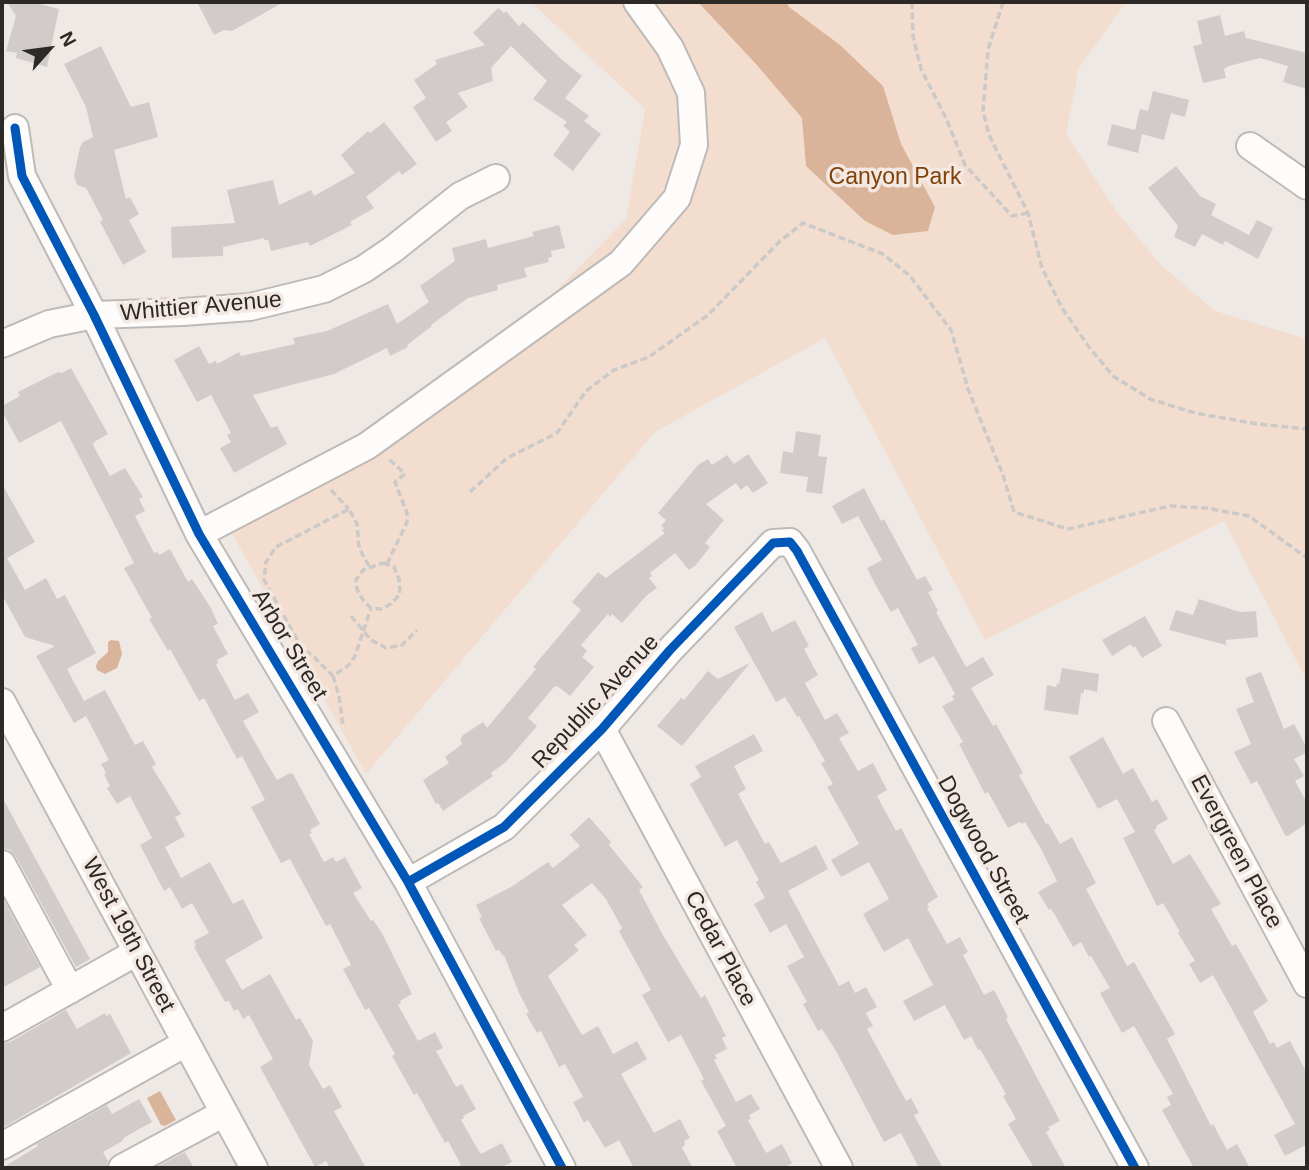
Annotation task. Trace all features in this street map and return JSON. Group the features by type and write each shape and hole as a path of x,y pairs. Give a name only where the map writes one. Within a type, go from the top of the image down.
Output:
{"street":[{"path":"199,534 372,442 621,263 677,198 694,145 691,93 670,48 637,2"},
{"name":"Arbor Street","path":"15,128 22,176 94,315 199,534 408,882 562,1168"},
{"path":"1250,146 1307,186"},
{"name":"Whittier Avenue","path":"2,344 49,324 94,315 250,307 324,289 364,269 460,196 496,178"},
{"name":"Republic Avenue","path":"408,882 504,827 602,729 670,650 774,543 790,542 797,551"},
{"name":"Dogwood Street","path":"797,551 1135,1168"},
{"name":"West 19th Street","path":"2,702 8,729 137,952 254,1168"},
{"name":"Evergreen Place","path":"1166,721 1307,984"},
{"name":"Cedar Place","path":"602,729 839,1168"},
{"path":"2,864 70,990"},
{"path":"2,1028 137,952"},
{"path":"2,1146 186,1043"},
{"path":"122,1168 224,1113"}],"path":[{"path":"912,2 913,36 920,69 946,118 965,165 1012,216 1028,213"},
{"path":"1003,2 988,50 983,111 989,135 1028,213 1042,268 1062,309 1113,376 1150,400 1195,413 1257,424 1307,429"},
{"path":"470,492 507,458 556,433 586,391 614,370 649,357 708,315 780,241 803,223 883,254 910,276 951,330 968,389 1003,475 1014,512 1068,528 1170,506 1206,508 1249,516 1307,558"},
{"path":"372,442 405,474 395,482 407,513 407,522 387,564"},
{"path":"349,736 342,724 339,696 333,676 312,655 303,650 290,629 264,580 266,562 276,547 349,509 357,524 359,548 369,566"},
{"path":"387,564 394,567 399,579 400,594 391,604 381,609 371,608 362,600 356,580 363,569 387,564"},
{"path":"333,676 349,665 364,632 371,608"},
{"path":"351,616 371,640 386,648 402,645 417,630"}],"green space":[{"name":"Canyon Park","path":"531,2 1126,2 1079,68 1066,134 1117,212 1161,265 1215,311 1307,339 1307,681 1224,521 985,640 825,338 655,432 366,774 230,530 476,373 626,219 645,109"}],"shaded area":[{"path":"698,2 786,2 840,45 883,86 901,144 935,207 928,231 893,235 865,221 806,166 802,118"},
{"path":"119,641 122,654 117,668 105,674 97,670 96,666 108,652 108,642"},
{"path":"160,1091 176,1120 165,1126 161,1125 147,1098"}],"building":[{"path":"7,2 33,2 59,9 47,67 16,58 17,53 6,51 16,16"},
{"path":"197,2 284,2 232,31 224,30 214,35"},
{"path":"498,8 504,13 506,11 519,26 523,22 582,76 565,98 589,116 584,121 601,134 573,171 553,155 570,132 563,126 567,122 533,99 547,81 511,46 491,68 493,81 458,93 468,107 446,122 452,131 436,142 413,107 426,98 414,80 437,64 435,60 485,45 473,33"},
{"path":"1220,15 1225,36 1244,31 1246,38 1307,53 1307,89 1283,82 1288,66 1260,58 1229,66 1224,69 1226,78 1203,83 1193,46 1202,44 1197,21"},
{"path":"101,46 131,107 149,102 158,137 114,150 126,199 130,197 139,214 129,220 146,252 123,265 100,222 103,220 86,188 77,185 74,176 80,147 83,142 93,137 86,107 64,64"},
{"path":"1153,91 1189,100 1185,117 1171,113 1164,140 1142,134 1138,153 1107,145 1112,124 1135,130 1140,109 1148,111"},
{"path":"384,122 417,164 402,175 399,171 366,197 374,208 350,222 352,225 310,246 308,242 271,251 268,240 264,238 223,247 223,256 172,258 171,227 235,223 227,190 273,180 279,205 311,190 314,196 355,173 341,155 368,131 370,133"},
{"path":"1176,166 1200,196 1216,204 1211,215 1249,235 1257,220 1273,228 1258,259 1225,241 1223,245 1202,234 1195,247 1174,237 1178,226 1148,188"},
{"path":"559,225 565,248 551,251 549,262 524,268 527,277 497,285 498,290 468,298 431,325 407,345 408,347 390,356 387,348 334,374 253,395 271,428 277,426 287,444 234,473 220,448 231,442 227,435 231,433 211,395 197,402 174,360 199,346 209,364 216,361 217,364 239,352 241,356 295,344 293,338 327,331 388,304 397,324 429,302 420,286 455,261 452,248 486,239 488,248 534,236 532,232"},
{"path":"71,368 108,434 93,445 110,476 125,468 143,497 139,499 145,511 135,516 154,553 159,555 170,549 188,582 192,579 211,608 218,624 213,626 228,654 217,660 216,665 235,700 248,693 259,712 243,721 277,780 293,774 320,824 310,830 312,833 309,834 324,862 333,857 336,862 345,857 362,888 353,893 382,933 412,994 398,1005 418,1041 435,1032 443,1048 436,1051 456,1087 462,1084 476,1109 461,1120 481,1154 502,1143 512,1162 500,1168 455,1168 461,1165 448,1141 445,1143 417,1093 414,1095 392,1056 395,1054 369,1008 365,1010 343,969 351,965 330,924 326,926 290,859 281,863 251,807 265,800 242,756 237,759 204,698 199,701 170,649 168,651 149,619 152,618 124,568 134,563 61,421 19,443 2,406 20,396 18,392"},
{"path":"796,431 821,435 818,456 827,457 822,494 806,492 808,477 780,473 783,451 793,453"},
{"path":"748,454 768,483 753,493 747,485 741,490 736,483 706,504 724,520 705,543 710,547 695,566 689,570 675,553 650,573 652,576 649,578 657,588 646,596 622,623 612,614 610,617 608,614 581,645 587,651 582,657 594,667 570,696 557,686 554,687 528,718 537,726 506,762 491,773 493,776 443,811 423,780 449,763 445,757 462,744 460,740 463,735 483,722 487,728 581,610 572,602 598,572 606,578 665,533 661,526 666,520 658,513 698,465 708,459 712,465 727,455 734,464"},
{"path":"2,484 35,542 7,558 25,590 46,578 57,599 65,595 96,653 67,669 84,701 105,690 135,745 143,741 156,764 152,767 181,814 175,817 185,836 165,847 181,878 210,862 233,904 243,899 263,938 225,960 242,990 270,974 296,1020 300,1018 313,1041 309,1065 323,1089 330,1085 342,1107 334,1111 366,1168 330,1168 326,1161 315,1167 260,1067 273,1059 249,1015 243,1019 238,1009 234,1011 229,1001 225,1002 194,947 194,941 209,933 192,903 182,909 170,887 164,891 140,845 152,838 130,796 117,804 107,788 110,786 101,764 109,760 86,716 74,723 36,656 55,646 25,637 2,595"},
{"path":"864,488 917,580 925,576 933,590 928,592 938,611 936,612 966,667 983,657 994,675 971,688 993,726 996,724 1023,773 1019,775 1046,824 1048,823 1060,844 1072,837 1096,883 1086,889 1127,966 1134,962 1175,1034 1167,1039 1211,1126 1213,1124 1227,1150 1237,1144 1250,1168 1194,1168 1162,1110 1171,1105 1167,1097 1173,1094 1134,1026 1122,1033 1100,993 1110,988 1091,956 1089,957 1081,942 1073,947 1038,892 1057,881 1041,849 1025,822 1008,828 988,792 985,794 959,744 963,742 942,706 954,700 952,696 955,694 934,656 919,664 911,648 918,645 898,608 891,612 875,584 867,568 882,560 858,516 842,524 832,506"},
{"path":"1199,599 1240,612 1256,611 1258,637 1226,640 1226,645 1169,630 1176,610 1193,615"},
{"path":"762,612 772,632 795,620 809,646 804,649 818,675 805,683 825,720 837,713 849,733 839,738 858,771 873,763 887,790 877,796 896,831 901,828 938,897 927,904 927,908 947,944 960,937 968,952 963,955 984,995 994,990 1008,1017 1006,1019 1060,1121 1048,1127 1050,1130 1046,1132 1066,1168 1034,1168 1008,1124 1016,1119 1003,1096 1006,1094 971,1036 964,1040 945,1005 914,1021 903,1001 933,985 908,938 884,952 863,914 889,899 869,862 841,877 831,860 859,844 827,787 833,784 821,763 825,761 785,697 776,702 734,627"},
{"path":"1145,616 1162,646 1142,658 1131,644 1112,656 1102,640"},
{"path":"750,663 682,746 657,726 681,698 684,700 708,671 718,679"},
{"path":"1062,668 1099,674 1097,692 1084,689 1084,693 1081,693 1078,715 1044,710 1047,685 1056,687 1057,683 1059,684"},
{"path":"1261,672 1284,729 1294,724 1307,748 1307,752 1294,759 1304,776 1295,781 1307,803 1307,823 1288,836 1285,835 1257,781 1251,784 1234,752 1251,744 1236,709 1254,702 1245,678"},
{"path":"754,734 763,751 734,766 746,789 738,794 765,844 769,842 781,863 816,845 828,869 788,891 839,986 849,981 855,993 866,987 877,1007 866,1013 873,1026 867,1029 906,1101 911,1098 919,1113 914,1115 943,1168 919,1168 901,1133 884,1142 836,1051 822,1029 818,1031 803,1004 807,1002 787,966 804,957 786,924 770,933 754,904 765,898 756,882 759,880 737,840 725,847 690,784 701,777 695,766"},
{"path":"1103,737 1123,774 1133,768 1152,802 1157,799 1168,819 1154,830 1173,864 1190,854 1221,904 1211,909 1232,946 1236,944 1268,1001 1253,1012 1270,1044 1274,1042 1277,1048 1290,1041 1307,1073 1307,1147 1306,1145 1285,1156 1274,1135 1295,1124 1213,975 1200,983 1189,964 1195,961 1178,933 1180,932 1163,903 1157,906 1123,838 1135,832 1117,799 1098,809 1069,757"},
{"path":"2,797 90,959 76,967 16,857 10,850 2,848"},
{"path":"589,817 611,842 609,845 643,887 639,890 664,937 701,998 705,995 726,1036 722,1038 727,1049 715,1055 717,1058 714,1060 736,1102 751,1094 760,1109 749,1115 751,1119 748,1120 766,1153 782,1144 792,1163 784,1168 737,1168 717,1131 726,1126 701,1081 704,1079 681,1035 668,1042 642,995 651,990 619,931 622,928 606,899 592,883 562,905 587,935 574,945 579,950 548,976 582,1035 598,1026 613,1054 637,1041 647,1059 621,1074 654,1133 680,1119 690,1138 684,1141 682,1148 693,1168 634,1168 619,1140 605,1148 588,1120 584,1123 573,1102 583,1097 565,1064 559,1067 541,1031 537,1033 526,1014 529,1012 504,955 499,950 496,951 479,918 482,917 476,905 511,887 548,862 553,868 580,846 570,835"},
{"path":"2,897 40,967 2,988"},
{"path":"66,1010 77,1029 105,1013 106,1016 110,1014 131,1053 2,1128 2,1044"},
{"path":"139,1099 152,1122 103,1152 108,1161 106,1168 2,1168 38,1146 37,1144 107,1105 112,1114"},
{"path":"185,1152 194,1168 155,1168"}],"cycle path":[{"path":"15,128 22,176 94,315 199,534 408,882 562,1168"},
{"path":"408,882 504,827 602,729 670,650 773,543 790,542 1135,1168"}]}
